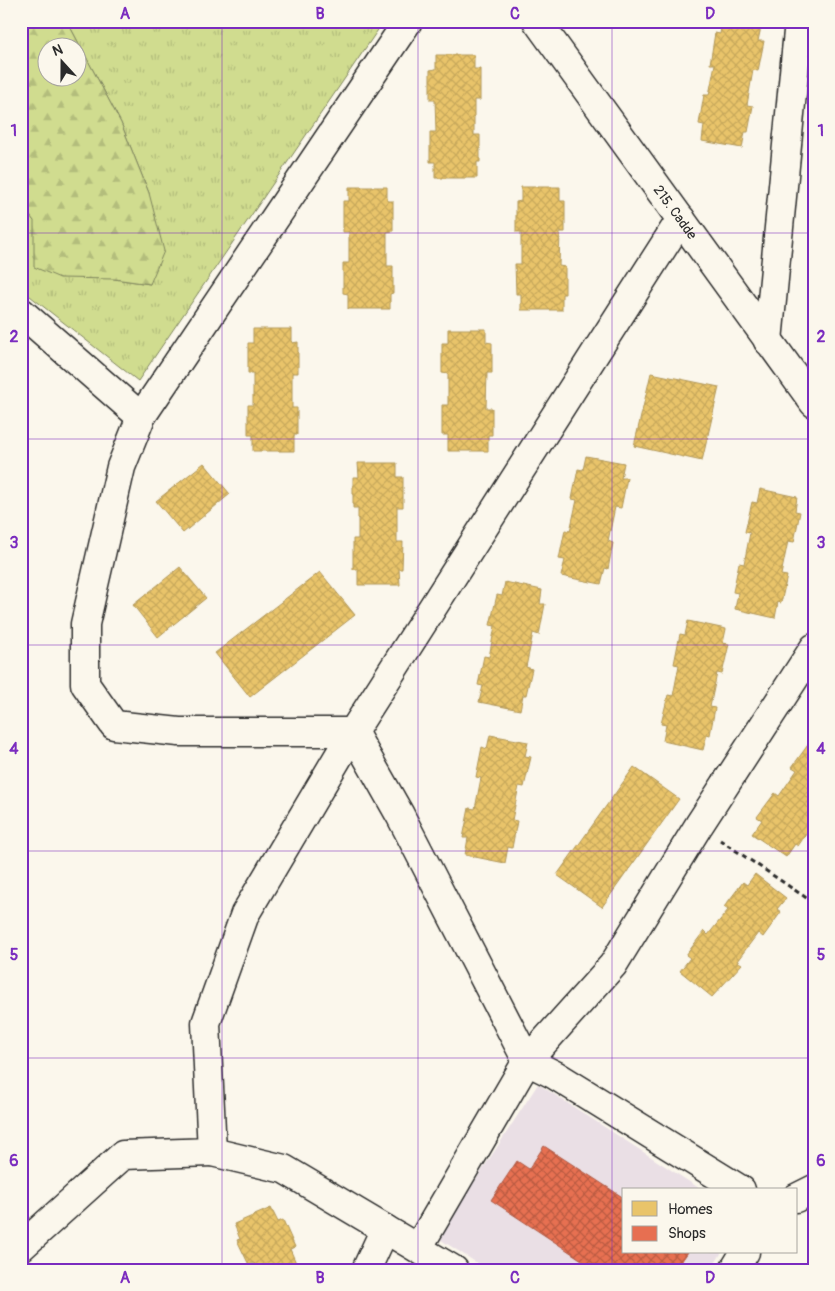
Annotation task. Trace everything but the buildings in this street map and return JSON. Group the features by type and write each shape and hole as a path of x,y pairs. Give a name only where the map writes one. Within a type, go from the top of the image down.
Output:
{"street":[{"path":"353,732 179,732 114,725 85,684 86,624 120,466 141,417 408,21"},
{"name":"215. Cadde","path":"537,21 814,403"},
{"path":"768,342 800,21"},
{"path":"212,1152 206,1023 245,914 353,732 680,219"},
{"path":"21,312 141,417"},
{"path":"418,1248 527,1061 613,965 699,825 814,648"},
{"path":"353,732 400,815 527,1061 555,1075 738,1188"},
{"path":"21,1247 123,1156 212,1152 284,1169 454,1270"},
{"path":"798,1197 814,1189"},
{"path":"366,1270 385,1229"},
{"path":"734,1270 744,1254"}],"path":[{"path":"699,825 814,903"}],"shaded area":[{"path":"538,1084 699,1188 622,1188 622,1254 721,1254 711,1270 488,1270 438,1238"}],"green space":[{"path":"21,21 67,21 76,38 38,38 38,88 88,88 88,61 121,123 149,193 164,251 150,284 114,279 60,278 34,267 34,221 21,204"},
{"path":"67,21 384,21 138,381 21,289 21,204 34,221 114,279 150,284 149,193 121,123 88,61 88,38 76,38"}]}
